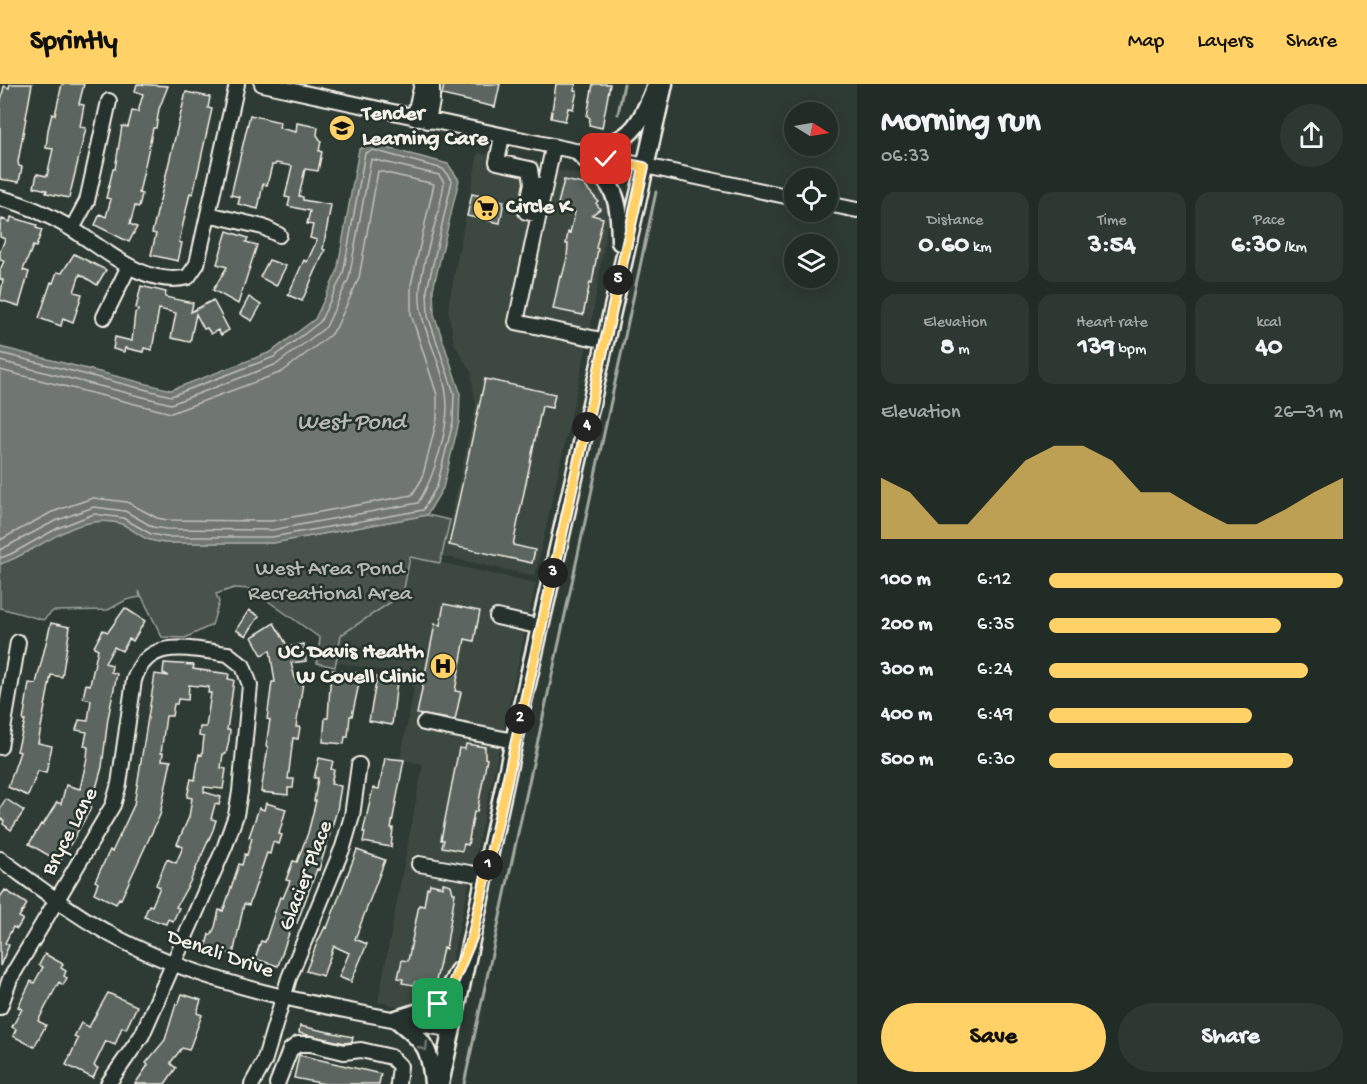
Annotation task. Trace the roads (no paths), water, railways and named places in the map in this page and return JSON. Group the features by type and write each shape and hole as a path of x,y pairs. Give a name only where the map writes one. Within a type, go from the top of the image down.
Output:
{"main road":[{"path":"579,153 612,144 628,135 643,117 656,84"},
{"path":"440,1084 514,741 664,84"},
{"path":"579,153 606,177 615,192 620,218 621,267"},
{"path":"396,1019 438,1004 450,990 472,938"},
{"path":"396,1019 427,1049 433,1084"}],"street":[{"path":"0,198 22,204 72,229 129,266 172,279 188,277 197,264 237,84"},
{"path":"262,84 784,196"},
{"path":"414,118 422,84"},
{"path":"429,121 432,84"},
{"path":"72,229 87,201 109,100"},
{"path":"502,136 497,162 530,169 539,185"},
{"path":"553,148 539,185 538,215 516,322 606,342"},
{"path":"838,206 857,210"},
{"path":"208,214 263,227 279,235"},
{"path":"104,317 129,266"},
{"path":"496,617 541,627"},
{"path":"0,747 18,642"},
{"name":"Bryce Lane","path":"0,1007 10,979 113,805 119,784 134,680 138,667 162,649 228,654 236,659 243,666 250,685 240,792 231,832 142,1035 108,1084"},
{"path":"424,723 514,741"},
{"name":"Glacier Place","path":"252,1084 264,1062 282,998 344,847 352,816 359,765"},
{"name":"Denali Drive","path":"0,859 120,940 173,963 282,998 452,1030"},
{"path":"419,864 486,876"},
{"path":"277,1084 290,1050 298,1044 311,1044 344,1052 361,1050 391,1057 400,1066 398,1084"}],"water":[{"name":"West Pond","path":"372,144 448,164 459,180 433,289 434,314 460,392 459,422 443,488 427,515 273,543 165,543 147,539 119,523 103,521 72,528 0,564 0,347 171,390 271,352 315,319 337,272 359,149"}],"waterway":[{"path":"618,114 624,84"},
{"path":"464,1084 656,192"}],"place":[{"name":"Tender Learning Care","path":"342,128"},
{"name":"Circle K","path":"486,208"},
{"name":"UC Davis Health W Covell Clinic","path":"443,666"}],"park label":[{"name":"West Area Pond Recreational Area","path":"330,582"}]}
